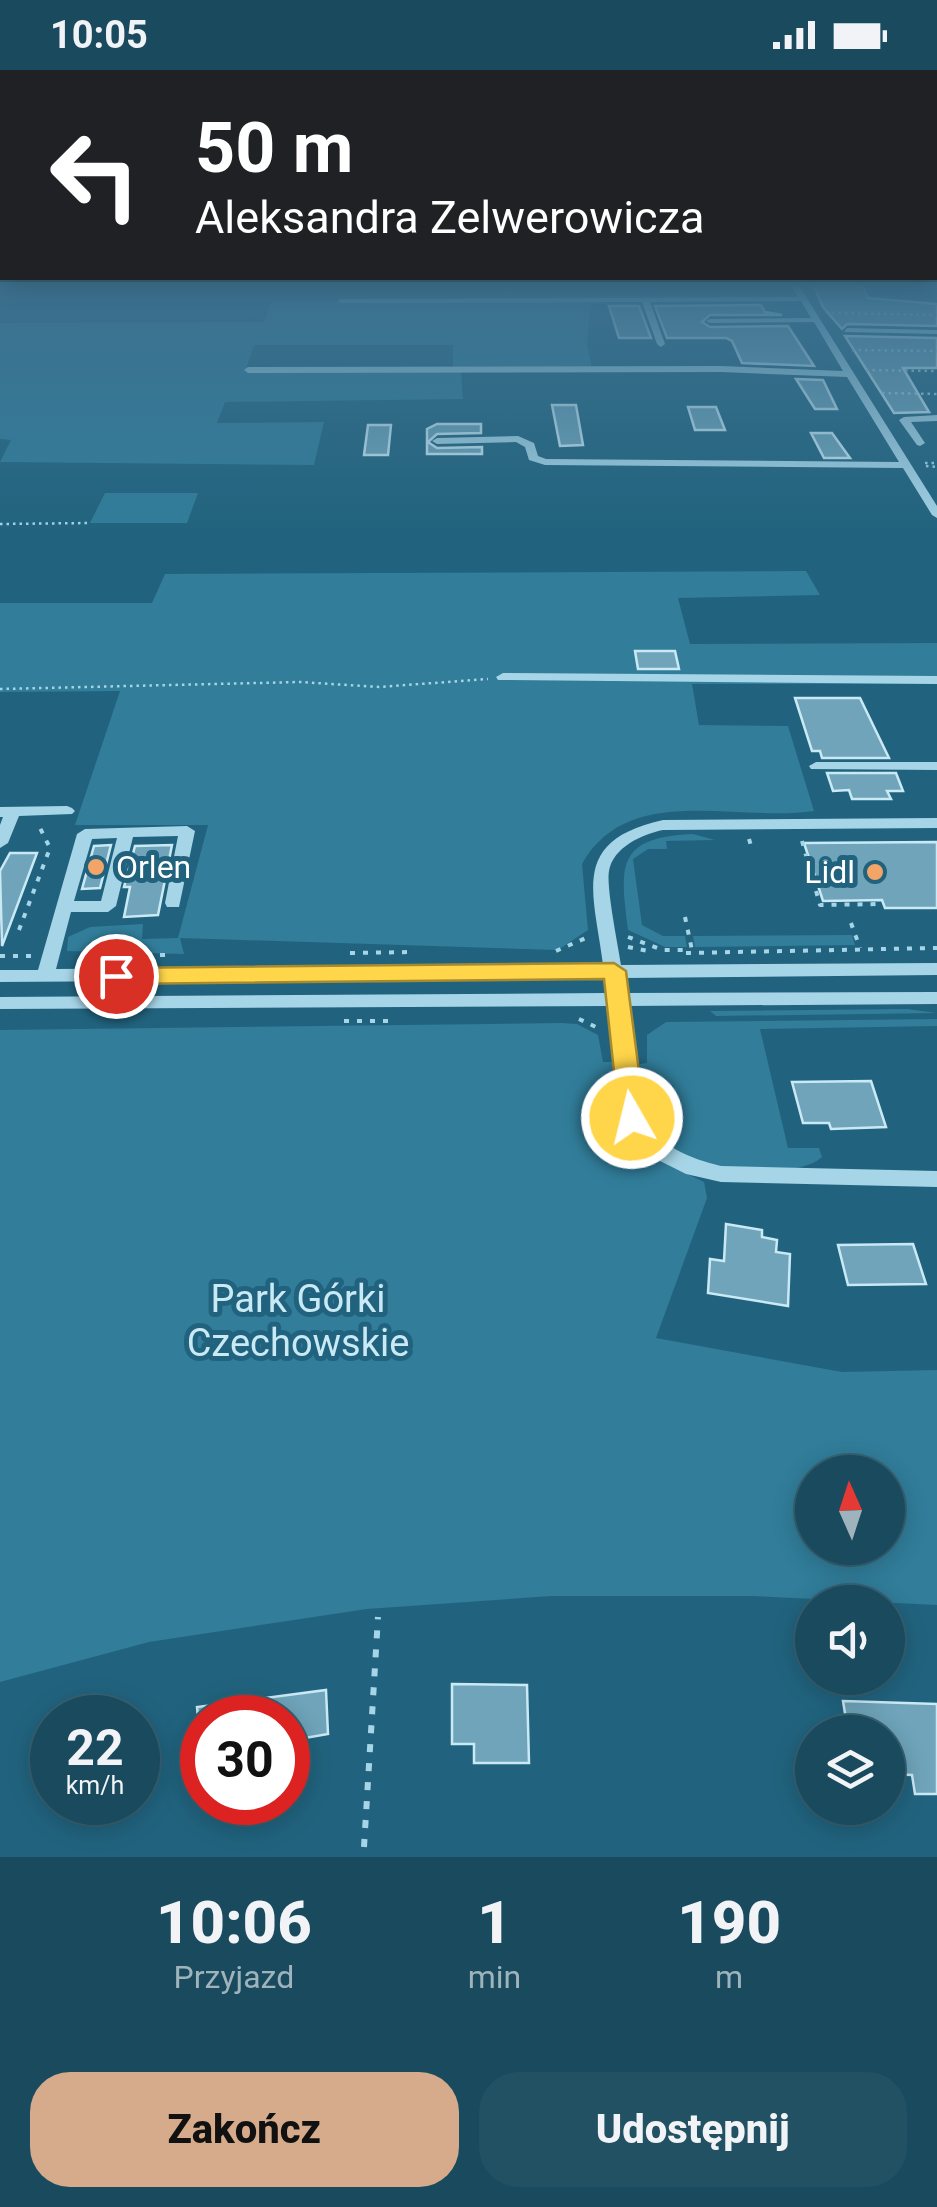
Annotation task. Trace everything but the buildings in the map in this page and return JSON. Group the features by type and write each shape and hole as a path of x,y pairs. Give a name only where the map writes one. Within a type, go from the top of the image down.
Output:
{"street":[{"path":"849,367 937,515"},
{"path":"248,370 720,369 854,374"},
{"path":"920,444 904,420 937,418"},
{"path":"437,441 518,439 530,444 533,458 545,462 907,465"},
{"path":"503,678 937,680"},
{"path":"816,766 937,766"},
{"path":"0,843 8,814 67,812"},
{"path":"937,824 680,824 639,831 617,844 600,872 632,1118 663,1153 693,1168 721,1174 937,1179"},
{"path":"45,976 85,834 187,831 173,903"},
{"path":"64,907 108,906 126,833"},
{"path":"0,976 937,969"},
{"path":"0,1003 937,998"}],"path":[{"path":"854,374 935,371 937,377"},
{"path":"872,393 937,394"},
{"path":"922,463 936,465"},
{"path":"0,524 90,523"},
{"path":"0,689 300,682 379,687 503,678"},
{"path":"8,814 42,819 39,826 50,848 19,930"},
{"path":"819,841 800,841 820,905 882,904"},
{"path":"685,917 692,950"},
{"path":"623,923 626,937"},
{"path":"851,923 860,948"},
{"path":"364,1846 378,1618"}],"green space":[{"path":"0,367 461,372 463,399 225,402 217,423 324,422 314,465 0,462 11,440 0,439"},
{"path":"453,367 592,368 453,369"},
{"path":"105,493 198,493 187,523 90,523"},
{"path":"806,571 820,595 678,598 690,644 937,643 937,684 692,684 699,725 788,726 814,811 687,811 627,822 602,838 582,864 588,930 558,950 180,938 184,954 67,951 68,937 90,927 143,924 142,939 178,938 208,825 75,825 120,691 0,692 0,603 152,603 165,574"},
{"path":"693,834 715,840 666,841 667,849 648,849 633,859 642,925 663,936 685,936 687,947 665,947 628,930 624,873 636,849 649,841"},
{"path":"852,935 855,945 695,947 693,936"},
{"path":"907,1009 937,1013 716,1016 710,1011"},
{"path":"937,1019 937,1026 760,1029 788,1148 819,1148 822,1157 809,1165 762,1169 709,1164 672,1148 650,1116 640,1064 647,1063 647,1035 666,1022"},
{"name":"Park Górki Czechowskie","path":"577,1024 598,1035 603,1062 613,1062 629,1139 660,1161 704,1182 707,1198 656,1338 842,1372 937,1370 937,1605 905,1603 905,1585 795,1585 795,1598 551,1596 367,1609 149,1642 0,1682 0,1030"}],"place":[{"name":"Orlen","path":"96,867"},
{"name":"Lidl","path":"875,872"}],"route":[{"path":"116,976 614,971 632,1118"}]}
